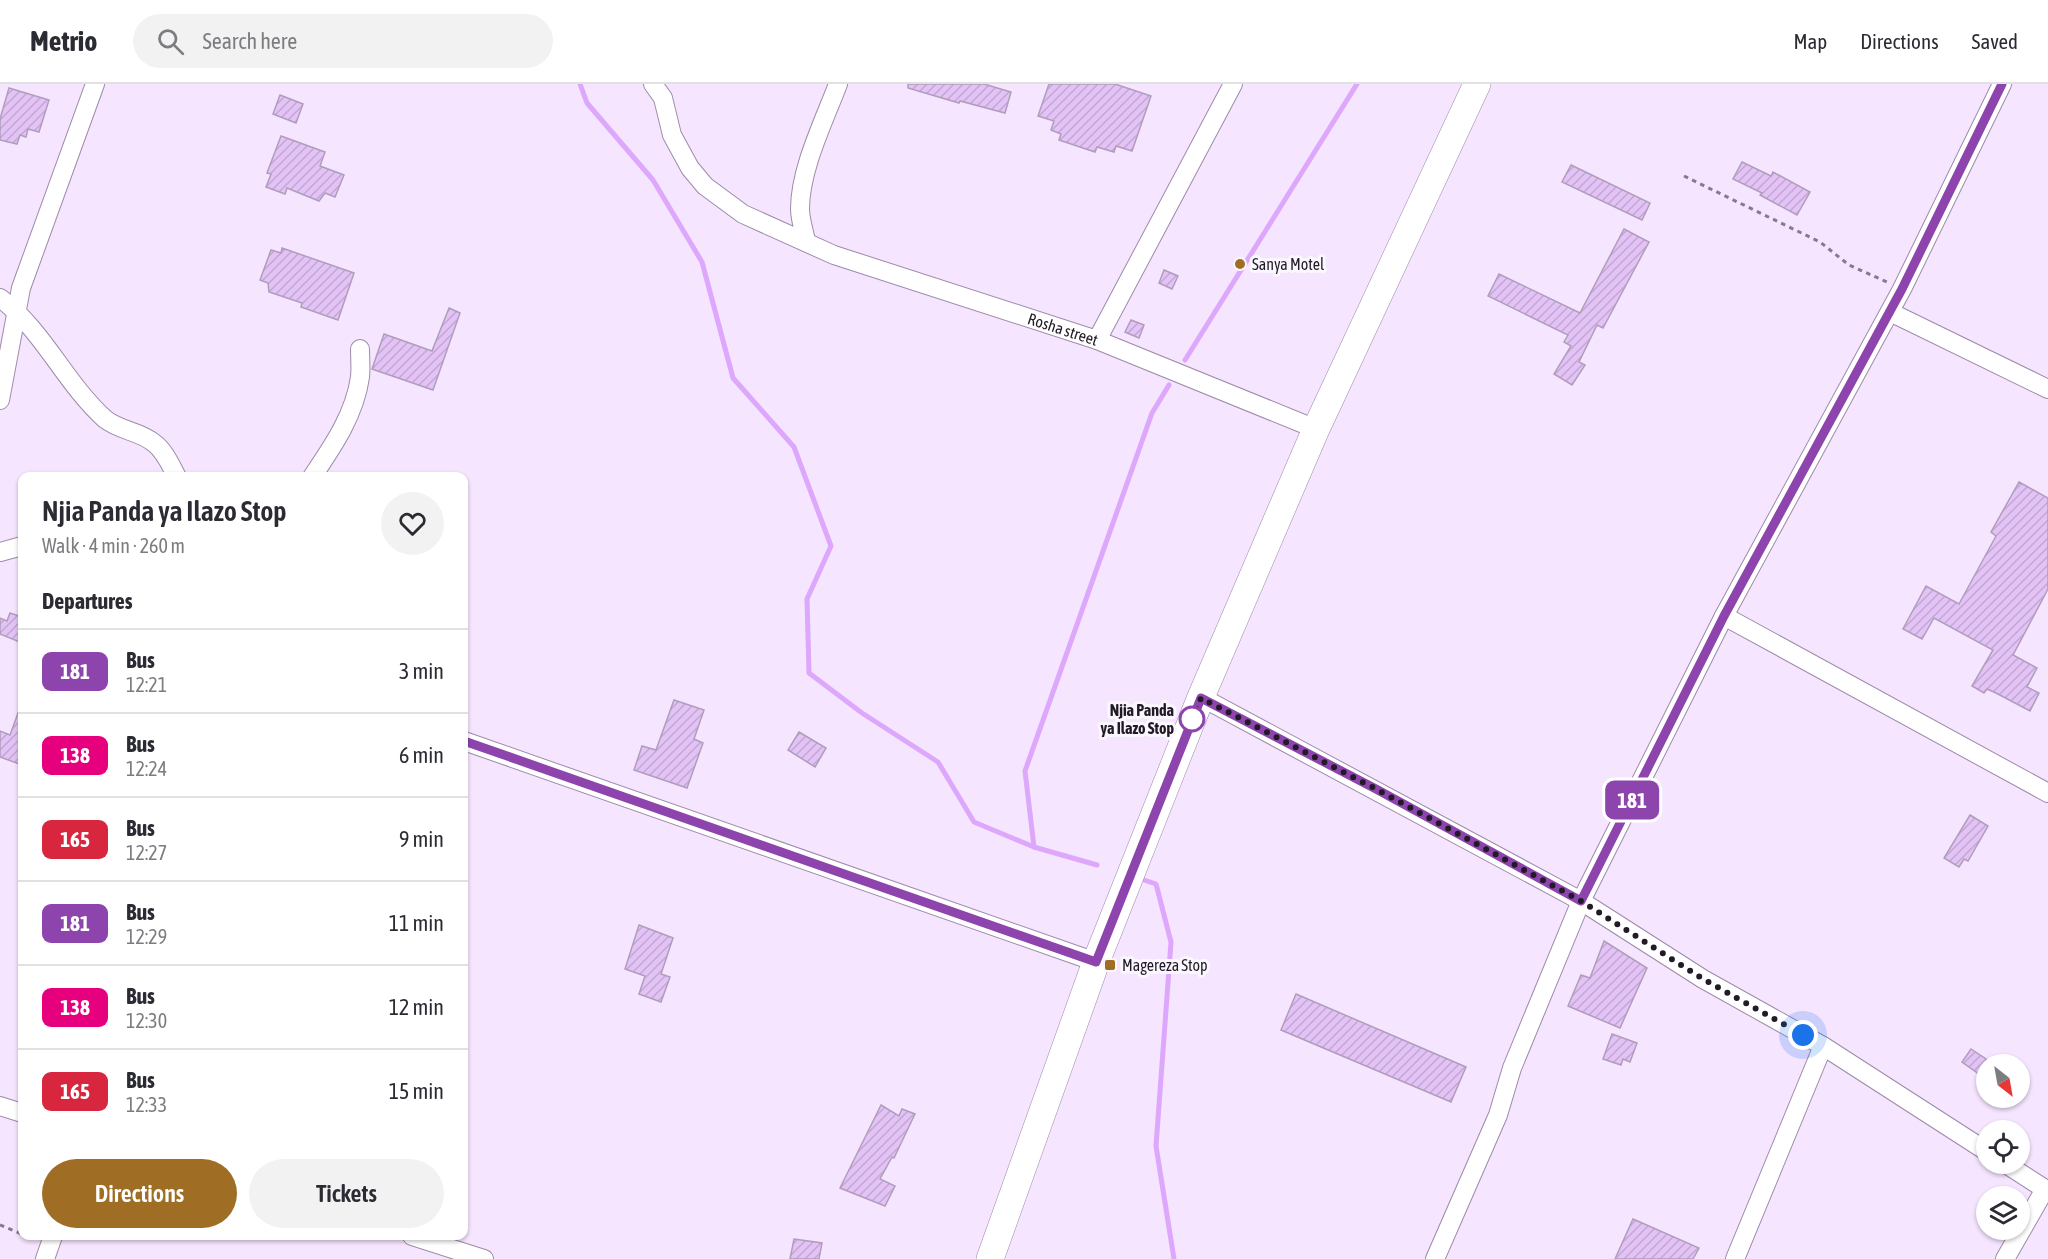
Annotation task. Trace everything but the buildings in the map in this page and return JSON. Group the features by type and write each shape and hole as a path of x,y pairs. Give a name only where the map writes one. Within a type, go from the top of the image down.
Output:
{"highway":[{"path":"990,1259 1096,962 1201,698 1316,429 1476,84"}],"street":[{"name":"Rosha street","path":"653,84 663,98 676,143 690,168 701,181 743,214 834,255 1097,340 1316,429"},
{"path":"806,241 800,210 802,187 807,166 838,84"},
{"path":"1097,340 1233,84"},
{"path":"1435,1259 1498,1115 1512,1068 1581,901 1724,616 1902,289 2002,84"},
{"path":"0,400 21,288 92,85"},
{"path":"0,298 17,313 40,340 77,390 114,425 157,445 174,472"},
{"path":"1890,312 2048,388"},
{"path":"315,472 349,416 360,376 360,349"},
{"path":"0,552 18,547"},
{"path":"1724,616 2048,793"},
{"path":"1201,698 1376,789 1581,901 1703,979 1823,1046 1976,1145"},
{"path":"468,742 1096,962"},
{"path":"1735,1259 1823,1046"},
{"path":"0,1106 18,1112"},
{"path":"2005,1259 2046,1190 2021,1174"},
{"path":"45,1259 52,1240"},
{"path":"425,1240 484,1259"}],"path":[{"path":"1684,176 1820,242 1849,265 1902,289"},
{"path":"0,1225 18,1232"}],"waterway":[{"path":"580,84 587,103 653,180 702,262 733,378 794,447 831,546 807,599 809,673 862,713 938,762 974,822 1034,847"},
{"path":"1185,360 1357,84"},
{"path":"1097,865 1034,847 1025,771 1152,413 1169,385"},
{"path":"1144,880 1156,884 1171,942 1156,1146 1174,1259"}],"bus line":[{"name":"181","path":"468,742 1096,962 1201,698 1376,789 1581,901 1724,616 1902,289 2002,84"}],"place":[{"name":"Sanya Motel","path":"1240,264"},
{"name":"Njia Panda ya Ilazo Stop","path":"1192,719"},
{"name":"Magereza Stop","path":"1110,965"}],"route":[{"path":"1192,719 1201,698 1376,789 1581,901 1703,979 1803,1035"}]}
